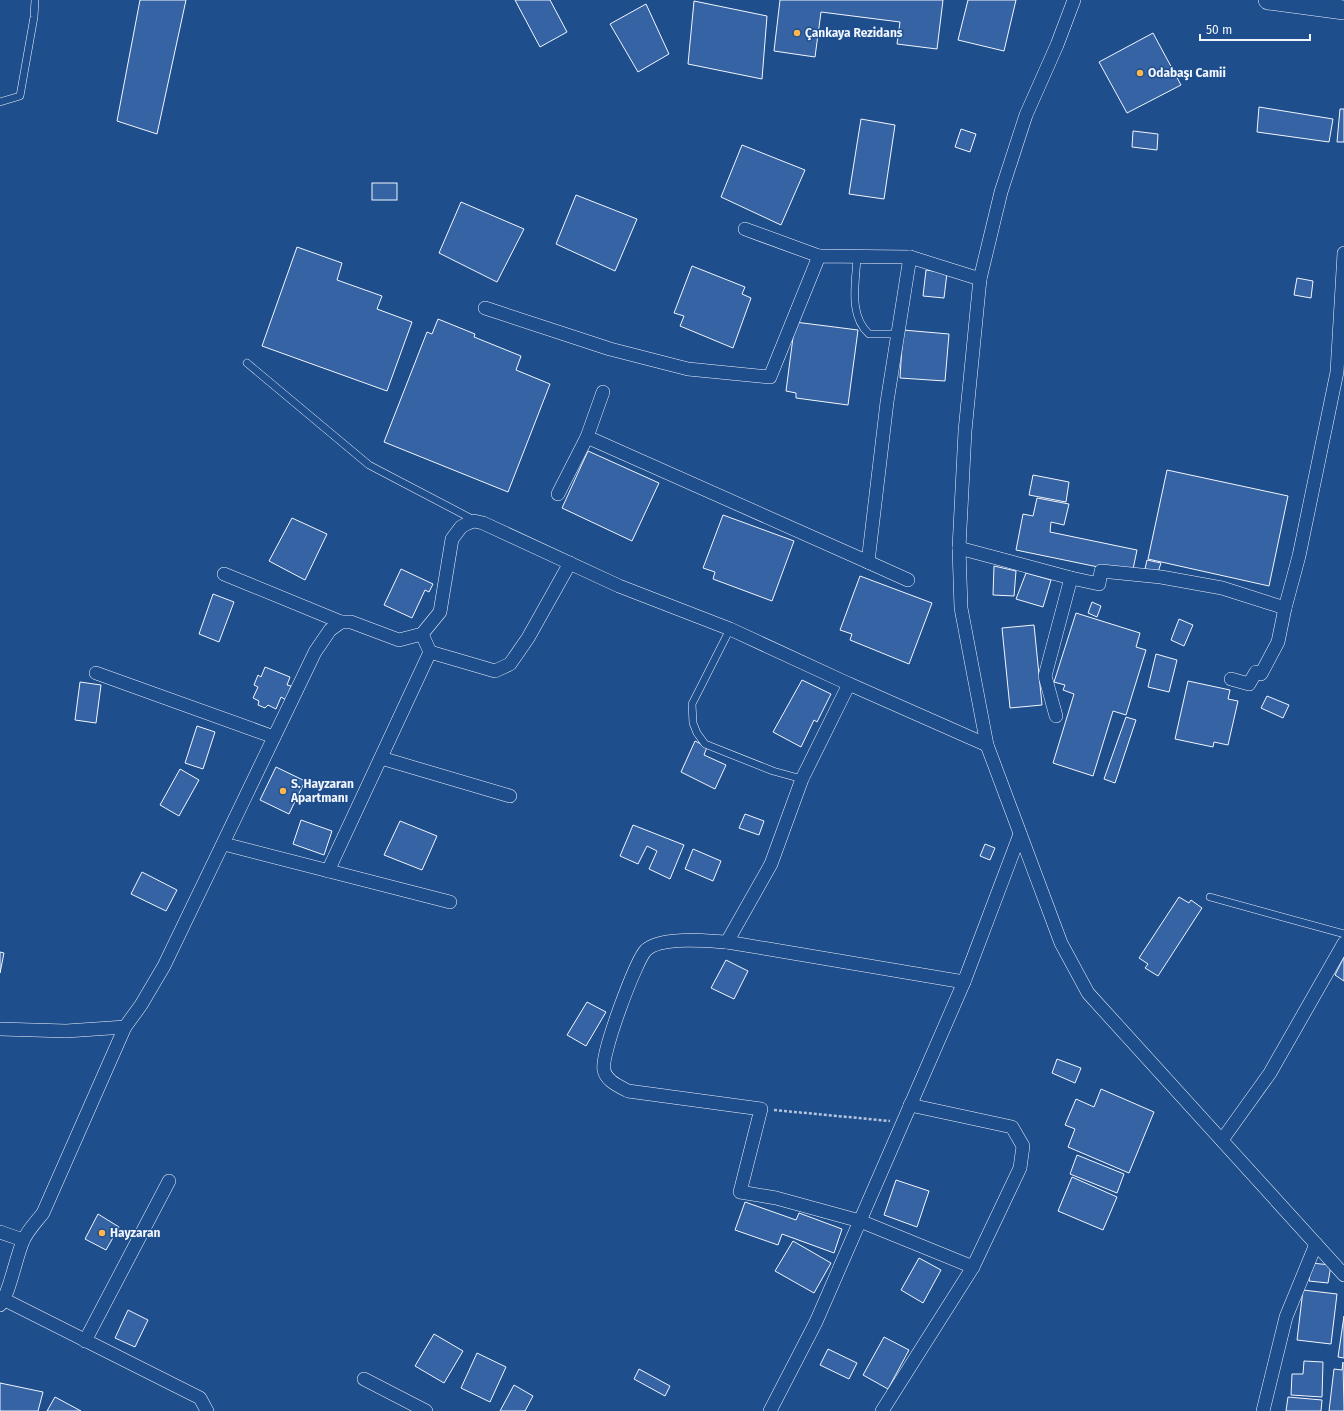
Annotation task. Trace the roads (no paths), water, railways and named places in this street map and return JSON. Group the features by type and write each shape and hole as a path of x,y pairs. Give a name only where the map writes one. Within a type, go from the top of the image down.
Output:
{"street":[{"path":"1074,0 1058,45 1026,115 1001,192 980,279 965,431 959,548 961,608 986,745 1061,943 1088,994 1344,1275"},
{"path":"1268,0 1344,10"},
{"path":"745,229 820,256 910,257 980,279"},
{"path":"1231,679 1249,684 1256,672 1261,674 1278,642 1284,608 1299,556 1337,372 1344,253"},
{"path":"485,308 610,348 688,369 770,377 820,256"},
{"path":"868,562 887,402 910,257"},
{"path":"558,494 587,437 603,392"},
{"path":"587,437 908,580"},
{"path":"224,574 341,622 351,622 399,640 422,634 440,612 452,539 461,527 474,521 619,586 730,629 986,745"},
{"path":"959,548 1099,584 1101,571 1161,577 1222,588 1284,608"},
{"path":"430,652 495,671 510,664 528,638 570,563"},
{"path":"1056,716 1045,676 1071,578"},
{"path":"207,1411 200,1398 2,1302 23,1240 43,1214 125,1027 141,1005 164,966 315,652 330,630 341,622"},
{"path":"328,870 430,652 422,634"},
{"path":"96,673 274,737"},
{"path":"727,942 771,864 802,779 849,684"},
{"path":"381,758 510,796"},
{"path":"770,1411 816,1322 964,982 1020,834"},
{"path":"224,844 450,902"},
{"path":"964,982 727,942 689,941 657,944 645,951 615,1021 603,1059 604,1070 610,1081 628,1092 761,1109 740,1192 776,1198 860,1221 973,1267"},
{"path":"1222,1140 1270,1073 1344,943"},
{"path":"0,1029 66,1030 125,1027"},
{"path":"882,1411 973,1267 1020,1168 1023,1146 1012,1127 910,1105"},
{"path":"85,1341 169,1181"},
{"path":"0,1232 23,1240"},
{"path":"1264,1411 1286,1317 1316,1244"},
{"path":"364,1379 426,1411"}],"lane":[{"path":"0,102 20,96 34,17 35,0"},
{"path":"857,256 855,314 861,327 869,334 898,334"},
{"path":"247,362 369,465 474,521"},
{"path":"730,629 692,704 693,723 697,733 705,744 773,771 802,779"},
{"path":"1210,897 1344,934"}],"place":[{"name":"Çankaya Rezidans","path":"797,33"},
{"name":"Odabaşı Camii","path":"1140,73"},
{"name":"S. Hayzaran Apartmanı","path":"283,791"},
{"name":"Hayzaran","path":"102,1233"}]}
